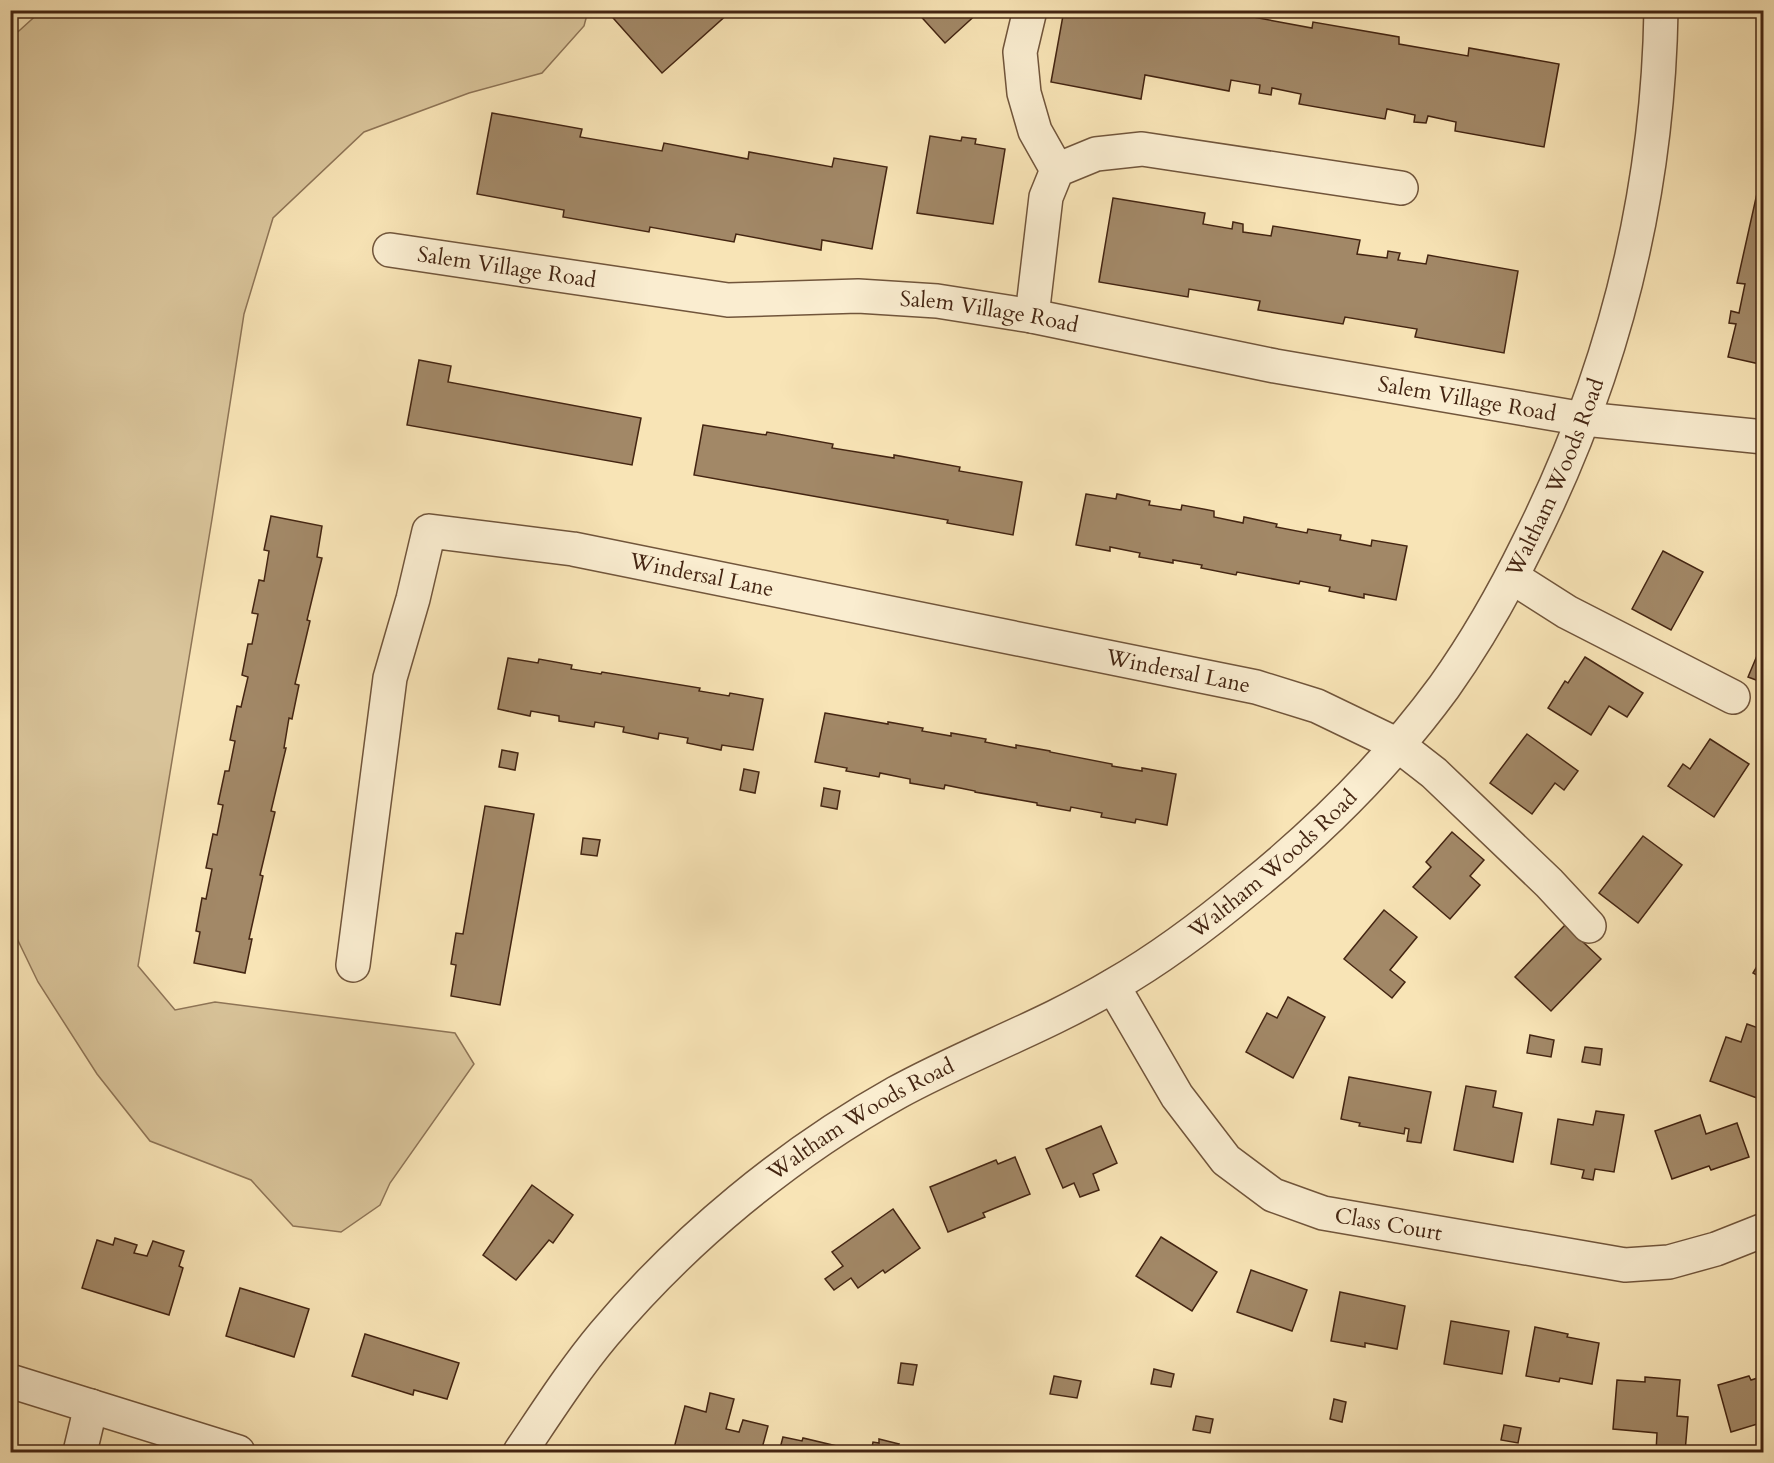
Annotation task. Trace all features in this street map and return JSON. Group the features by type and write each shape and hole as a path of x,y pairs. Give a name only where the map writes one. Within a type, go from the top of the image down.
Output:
{"street":[{"path":"1030,10 1020,52 1024,93 1035,131 1057,170"},
{"name":"Waltham Woods Road","path":"520,1452 554,1401 604,1334 661,1272 723,1215 785,1164 846,1122 900,1091 1113,986 1170,949 1286,859 1340,807 1398,745 1443,688 1477,638 1512,577 1549,503 1584,419 1625,287 1641,210 1659,70 1661,10"},
{"path":"1032,316 1046,197 1057,170 1096,154 1142,149 1401,188"},
{"name":"Salem Village Road","path":"390,250 728,300 858,296 937,301 1032,316 1275,366 1584,419 1764,437"},
{"name":"Windersal Lane","path":"353,965 390,678 414,599 429,531 573,549 1256,687 1317,706 1398,745"},
{"path":"1512,577 1568,612 1733,697"},
{"path":"1398,745 1434,773 1549,883 1589,926"},
{"name":"Class Court","path":"1113,986 1177,1096 1226,1160 1273,1195 1323,1213 1625,1265 1669,1262 1716,1249 1764,1230"},
{"path":"10,1381 238,1452"},
{"path":"80,1452 91,1406"}],"shaded area":[{"path":"41,11 588,11 584,26 542,73 469,93 364,132 273,218 244,314 138,966 175,1010 215,1002 455,1033 474,1064 390,1183 380,1205 341,1232 293,1226 251,1180 150,1141 97,1074 38,982 11,926 10,39"}],"building":[{"path":"606,10 729,10 730,12 662,73"},
{"path":"915,10 981,10 945,43"},
{"path":"1064,10 1127,10 1153,15 1154,10 1243,10 1242,15 1312,28 1313,22 1399,37 1399,44 1468,56 1469,48 1559,64 1544,147 1455,131 1456,122 1428,116 1426,123 1414,122 1415,115 1387,109 1385,119 1299,104 1301,94 1272,88 1271,95 1259,93 1260,85 1231,80 1229,91 1145,75 1141,99 1051,82"},
{"path":"492,113 582,129 580,137 662,151 664,143 748,159 749,152 832,167 834,158 887,167 872,249 822,240 821,250 736,234 734,242 650,227 649,232 563,217 564,210 477,194"},
{"path":"930,136 961,141 962,137 976,139 975,144 1005,149 993,224 917,213"},
{"path":"1764,162 1764,365 1728,357 1736,324 1729,323 1731,311 1739,313 1745,284 1737,283"},
{"path":"1113,198 1205,213 1203,224 1232,229 1233,222 1243,224 1243,232 1271,236 1273,226 1360,240 1357,254 1387,258 1388,251 1400,253 1398,260 1426,264 1428,255 1518,271 1504,353 1415,337 1417,329 1345,317 1343,324 1258,310 1260,301 1189,289 1188,297 1099,282"},
{"path":"419,360 451,366 448,382 641,418 632,465 407,425"},
{"path":"703,425 766,435 767,432 833,444 832,448 894,458 894,455 960,467 959,471 1022,482 1013,535 947,523 948,520 694,475"},
{"path":"1086,494 1116,499 1117,494 1150,501 1149,505 1181,510 1182,505 1214,511 1214,517 1243,523 1244,517 1277,524 1276,527 1307,533 1308,529 1341,535 1340,540 1371,546 1372,540 1407,546 1396,600 1364,594 1364,598 1329,591 1330,587 1300,581 1299,584 1237,572 1236,575 1201,568 1202,565 1139,557 1140,553 1110,547 1110,551 1076,545"},
{"path":"271,516 322,526 317,557 322,558 295,684 299,685 292,719 289,718 284,748 286,748 271,811 275,812 260,875 263,876 249,939 252,939 245,973 194,963 200,932 196,931 202,898 206,899 212,869 206,868 213,834 217,835 223,805 218,804 225,771 229,771 235,741 230,740 237,706 241,707 248,677 242,675 248,644 252,644 258,614 252,613 259,580 264,581 269,551 264,550"},
{"path":"1663,551 1703,572 1671,630 1632,609"},
{"path":"1764,639 1764,683 1748,677"},
{"path":"1585,657 1643,693 1627,717 1609,706 1591,735 1548,708 1565,681 1568,683"},
{"path":"508,658 538,663 539,659 572,665 571,669 700,688 699,691 729,696 730,693 763,699 753,750 722,745 721,750 687,743 688,738 659,733 658,739 623,732 624,727 595,722 594,727 559,721 559,716 531,711 530,716 498,709"},
{"path":"825,713 923,728 922,731 951,736 951,733 986,739 985,742 1050,751 1112,764 1112,766 1176,774 1167,825 1136,819 1135,823 1101,817 1102,813 1071,807 1070,811 945,785 944,789 910,783 910,779 880,773 879,777 815,762"},
{"path":"1527,734 1578,771 1564,790 1555,783 1532,814 1490,783"},
{"path":"1710,739 1749,764 1714,817 1668,786 1683,764 1690,769"},
{"path":"502,750 518,753 515,770 499,767"},
{"path":"744,769 759,772 755,793 740,790"},
{"path":"824,788 840,791 837,809 821,806"},
{"path":"485,806 534,814 500,1005 451,996 456,965 451,964 456,933 463,934"},
{"path":"1452,832 1484,860 1470,876 1480,885 1450,919 1413,887 1431,867 1426,862"},
{"path":"1643,836 1682,865 1638,923 1599,893"},
{"path":"583,838 600,840 597,856 581,854"},
{"path":"1384,910 1417,937 1390,970 1405,982 1392,998 1344,959"},
{"path":"1565,925 1601,959 1551,1011 1515,977"},
{"path":"1764,955 1764,979 1753,973"},
{"path":"1288,997 1325,1017 1293,1078 1246,1052 1267,1013 1277,1018"},
{"path":"1747,1024 1764,1030 1764,1079 1757,1098 1710,1081 1726,1037 1741,1042"},
{"path":"1530,1035 1554,1040 1551,1057 1527,1053"},
{"path":"1585,1047 1602,1049 1600,1065 1582,1062"},
{"path":"1349,1077 1431,1092 1421,1143 1407,1141 1409,1129 1405,1128 1404,1134 1359,1126 1360,1123 1341,1119"},
{"path":"1466,1086 1496,1091 1493,1107 1522,1113 1513,1162 1454,1150"},
{"path":"1596,1111 1624,1115 1614,1172 1595,1169 1593,1180 1582,1178 1584,1170 1551,1164 1558,1119 1593,1125"},
{"path":"1700,1115 1706,1134 1737,1123 1749,1157 1711,1170 1709,1166 1672,1179 1655,1131"},
{"path":"1101,1126 1117,1163 1093,1174 1099,1190 1080,1197 1074,1183 1063,1188 1046,1149"},
{"path":"1015,1157 1030,1194 983,1213 985,1217 948,1232 930,1187 996,1160 998,1164"},
{"path":"532,1185 573,1215 553,1243 549,1240 516,1280 483,1255"},
{"path":"893,1209 920,1248 885,1273 883,1270 858,1288 851,1278 834,1290 825,1279 843,1266 832,1252"},
{"path":"1161,1237 1217,1272 1192,1311 1136,1276"},
{"path":"115,1238 137,1245 134,1253 147,1256 153,1241 184,1251 179,1266 183,1268 169,1315 82,1288 97,1240 113,1245"},
{"path":"1251,1270 1307,1290 1292,1331 1237,1312"},
{"path":"240,1288 309,1309 294,1357 226,1336"},
{"path":"1340,1292 1405,1306 1397,1349 1365,1343 1365,1347 1331,1341"},
{"path":"1451,1321 1509,1331 1502,1374 1444,1364"},
{"path":"1535,1327 1568,1334 1567,1337 1599,1343 1592,1384 1560,1378 1559,1382 1526,1376"},
{"path":"365,1334 459,1363 447,1399 414,1390 413,1395 352,1376"},
{"path":"901,1363 917,1365 913,1385 898,1383"},
{"path":"1154,1369 1174,1374 1171,1387 1151,1384"},
{"path":"1054,1376 1081,1381 1077,1398 1050,1394"},
{"path":"1749,1376 1751,1380 1764,1376 1764,1422 1731,1432 1718,1385"},
{"path":"1645,1377 1680,1380 1677,1416 1688,1417 1685,1452 1656,1452 1657,1433 1613,1429 1617,1380 1645,1382"},
{"path":"710,1393 734,1399 726,1429 739,1432 743,1420 768,1426 761,1452 673,1452 685,1406 706,1412"},
{"path":"1334,1399 1346,1402 1342,1422 1330,1419"},
{"path":"1196,1416 1213,1419 1210,1433 1193,1430"},
{"path":"1504,1425 1521,1428 1518,1443 1501,1440"},
{"path":"783,1437 802,1441 803,1438 862,1452 779,1452"},
{"path":"879,1439 899,1444 897,1447 902,1448 901,1452 871,1452 873,1442 879,1443"}]}
